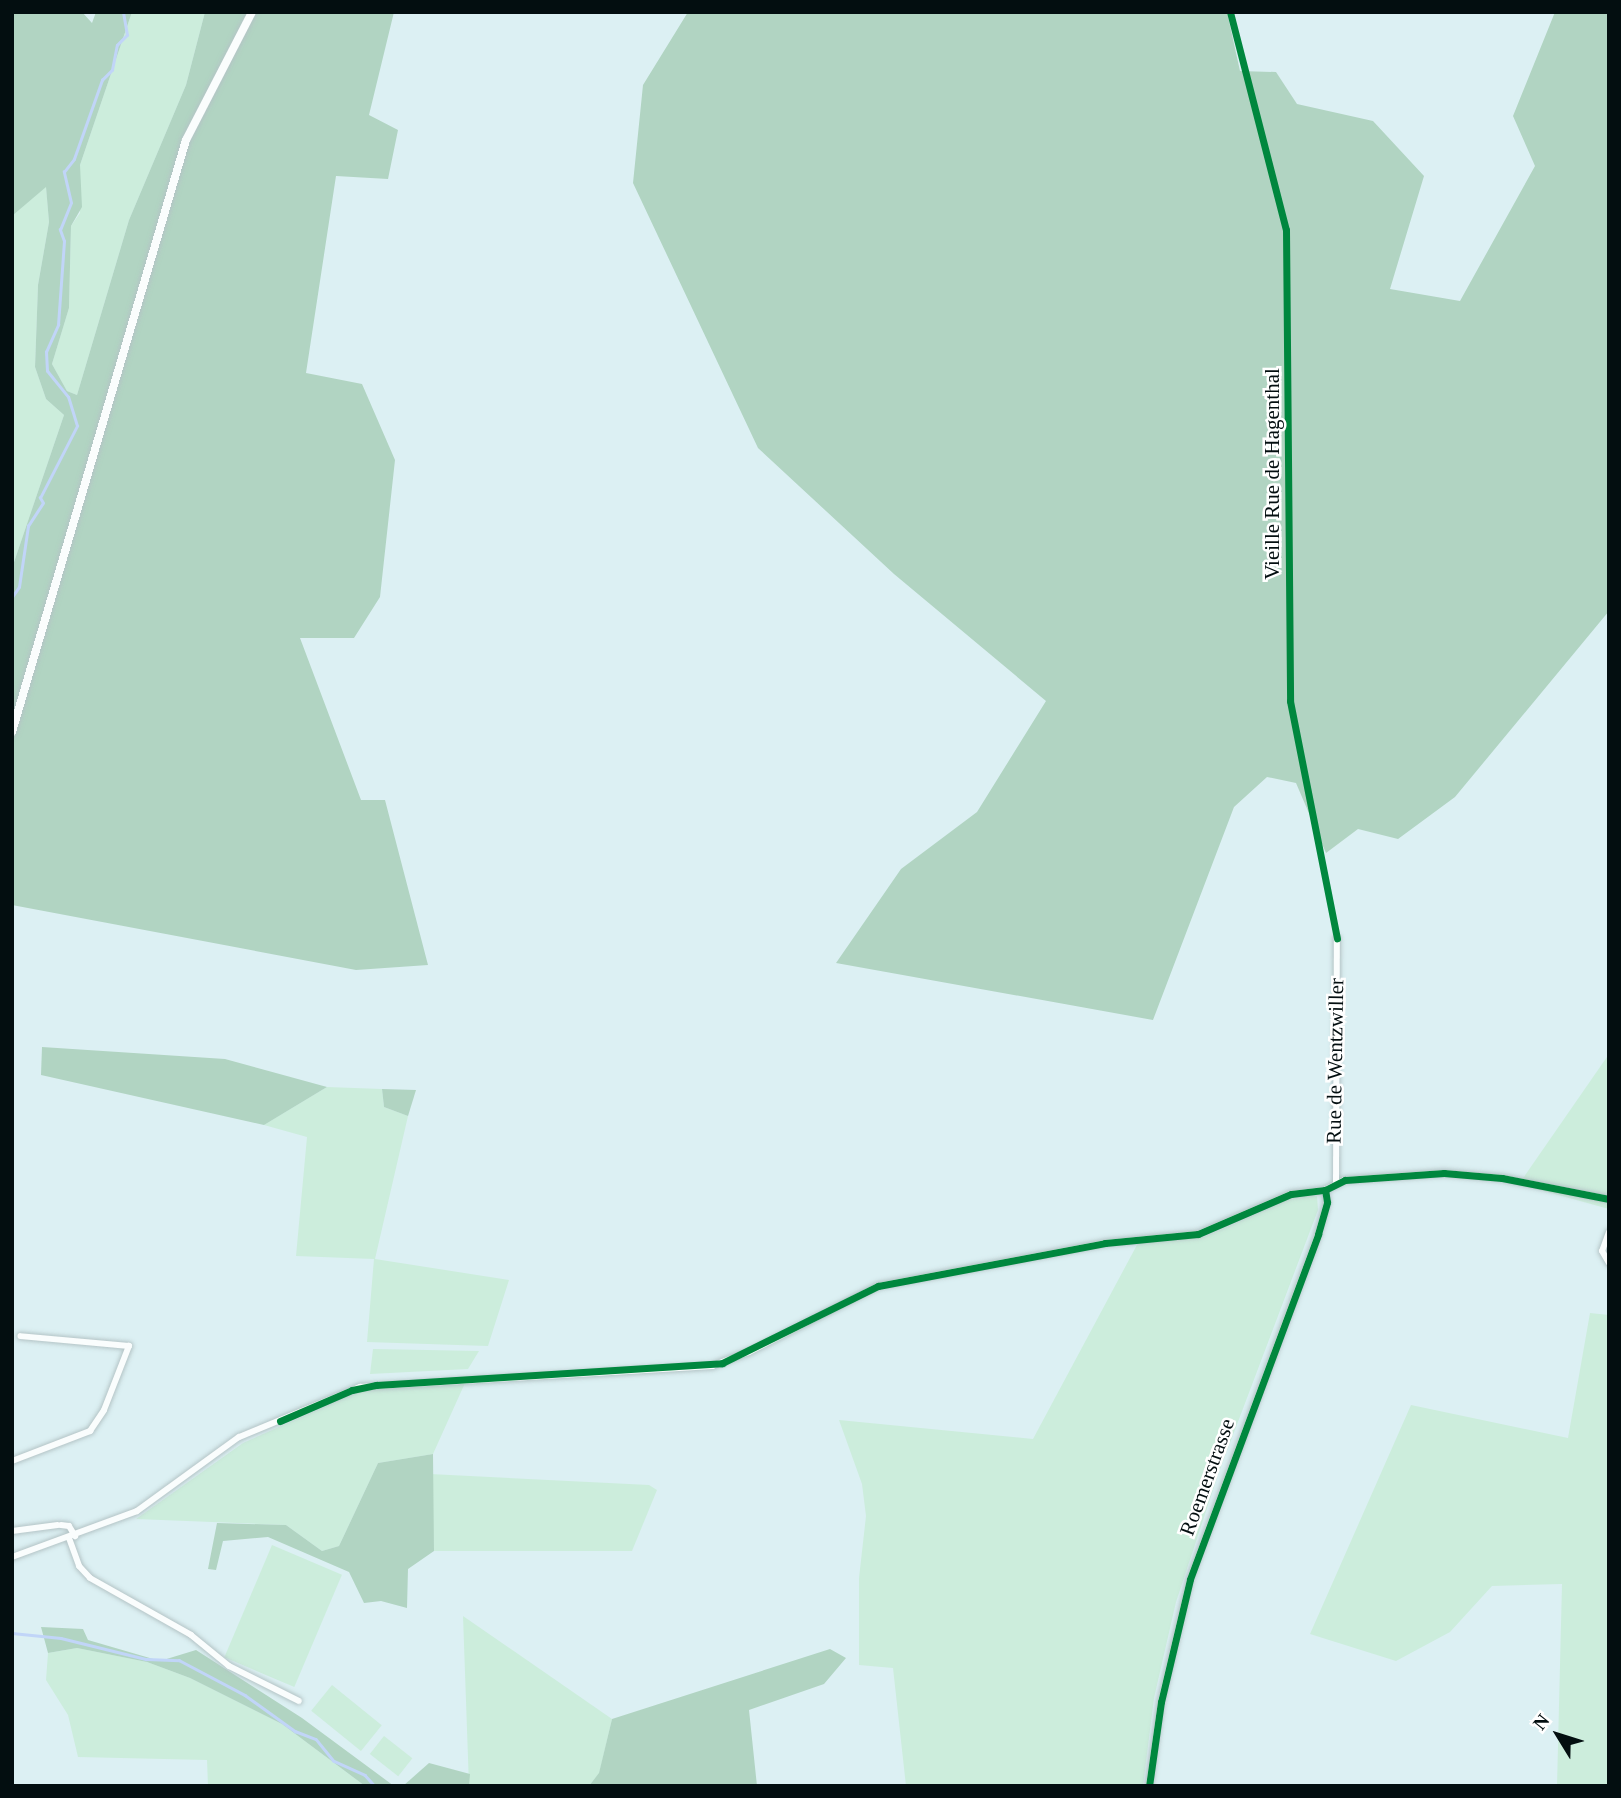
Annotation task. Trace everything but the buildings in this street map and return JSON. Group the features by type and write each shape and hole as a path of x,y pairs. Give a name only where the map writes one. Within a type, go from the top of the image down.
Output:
{"street":[{"path":"12,732 186,140 252,12"},
{"name":"Rue de Wentzwiller","path":"1336,1183 1337,938"},
{"path":"12,1557 72,1537 145,1507 229,1443 352,1390 376,1385 722,1363 877,1286 1113,1241 1198,1234 1291,1194 1325,1190 1336,1183 1444,1173 1502,1178 1609,1199"},
{"name":"Roemerstrasse","path":"1149,1786 1161,1702 1190,1579 1322,1223 1325,1190"},
{"path":"1609,1232 1602,1251 1609,1263"},
{"path":"12,1461 90,1431 104,1410 129,1346 20,1336"},
{"path":"12,1531 69,1526 79,1566 90,1578 191,1635 220,1660 299,1701"}],"green space":[{"path":"12,12 82,12 92,23 96,12 132,12 80,165 82,207 71,226 69,308 52,364 67,391 77,395 129,220 186,85 205,12 394,12 369,115 398,130 388,179 336,176 306,373 362,384 395,460 380,597 354,638 300,638 361,800 385,800 428,965 356,970 12,905 12,568 64,415 46,399 35,367 38,285 49,222 46,187 12,216"},
{"path":"132,12 205,12 186,85 129,220 77,395 67,391 52,364 69,308 71,226 80,213 80,165"},
{"path":"688,12 1227,12 1240,71 1276,72 1297,104 1373,121 1424,176 1390,289 1460,301 1535,166 1513,116 1555,12 1609,12 1609,611 1455,797 1398,839 1358,829 1326,853 1296,783 1267,777 1234,807 1153,1020 836,963 901,869 977,812 1046,701 894,574 758,448 633,183 643,85"},
{"path":"46,186 49,222 38,285 35,367 46,399 64,415 12,568 12,216"},
{"path":"42,1047 225,1059 327,1087 264,1125 41,1075"},
{"path":"1609,1054 1609,1209 1519,1184"},
{"path":"327,1087 382,1089 384,1107 408,1116 375,1259 509,1280 488,1346 367,1342 374,1259 296,1256 307,1137 264,1125"},
{"path":"382,1089 416,1090 408,1116 384,1107"},
{"path":"1299,1195 1317,1196 1318,1210 1219,1472 1176,1602 1154,1698 1143,1786 906,1786 893,1668 859,1665 859,1578 866,1516 862,1484 839,1420 1033,1439 1138,1243 1204,1237"},
{"path":"1590,1313 1609,1315 1609,1786 1557,1786 1562,1584 1492,1586 1450,1632 1396,1661 1310,1634 1411,1405 1568,1438"},
{"path":"373,1349 479,1351 468,1369 370,1374"},
{"path":"465,1383 433,1454 378,1463 339,1546 322,1551 286,1525 136,1519 243,1443 367,1388"},
{"path":"433,1454 434,1551 408,1569 407,1608 381,1601 364,1603 349,1572 268,1537 223,1541 216,1570 208,1569 217,1523 286,1525 322,1551 339,1546 378,1463"},
{"path":"430,1474 649,1485 657,1490 632,1551 434,1551"},
{"path":"272,1545 342,1575 294,1687 224,1657"},
{"path":"463,1616 612,1719 599,1774 589,1786 469,1786"},
{"path":"41,1627 83,1629 88,1640 160,1661 196,1650 302,1718 394,1786 365,1786 282,1724 190,1678 147,1662 77,1648 48,1653"},
{"path":"77,1648 147,1662 190,1678 282,1724 365,1786 208,1786 207,1760 78,1757 68,1715 46,1680 48,1653"},
{"path":"830,1649 846,1658 824,1684 749,1710 757,1786 589,1786 599,1773 612,1719"},
{"path":"332,1685 382,1725 361,1751 311,1711"},
{"path":"384,1736 412,1758 398,1776 370,1754"},
{"path":"429,1763 470,1774 469,1786 403,1786"}],"waterway":[{"path":"12,597 19,587 28,526 43,503 40,498 77,426 68,397 47,371 46,352 58,325 64,241 60,230 71,203 64,172 74,159 102,80 112,70 117,45 127,35 123,12"},
{"path":"12,1633 61,1638 146,1659 179,1660 245,1695 295,1731 316,1739 334,1761 365,1775 375,1786"}],"cycle path":[{"name":"Vieille Rue de Hagenthal","path":"1230,12 1286,230 1290,701 1337,938"},
{"path":"280,1421 352,1390 376,1385 722,1363 878,1286 1105,1243 1198,1234 1291,1194 1325,1190 1345,1180 1444,1173 1502,1178 1609,1199"},
{"path":"1149,1786 1161,1702 1190,1579 1318,1234 1327,1202 1325,1190"}]}
